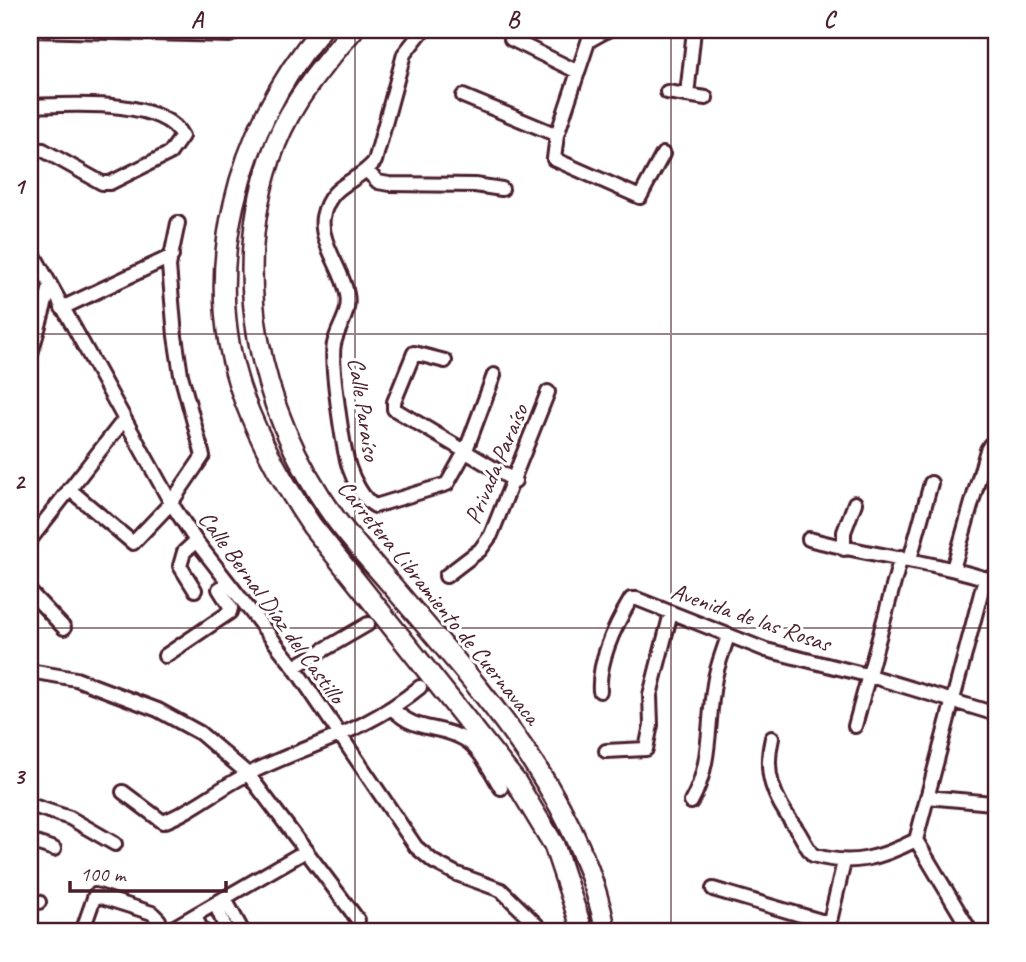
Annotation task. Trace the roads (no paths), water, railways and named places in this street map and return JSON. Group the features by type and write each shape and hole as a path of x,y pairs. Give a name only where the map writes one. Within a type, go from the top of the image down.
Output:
{"highway":[{"name":"Carretera Libramiento de Cuernavaca","path":"321,30 292,67 261,122 240,178 230,221 225,299 231,345 244,398 287,489 312,526 516,782 554,845 583,932"},
{"name":"Carretera Libramiento de Cuernavaca","path":"353,30 290,114 276,143 256,218 251,256 256,335 272,397 292,445 335,518 537,764 576,837 593,880 606,932"}],"street":[{"path":"30,30 230,35"},
{"path":"423,30 404,54 376,161 367,172 378,182 389,184 475,185 502,189"},
{"path":"607,30 591,35 557,135 554,159 635,197 646,191 663,154"},
{"path":"687,95 694,30"},
{"path":"511,39 578,72"},
{"path":"667,92 706,98"},
{"path":"463,96 557,135"},
{"path":"30,106 103,104 131,108 164,120 179,130 182,136 170,153 110,183 102,183 43,150 30,149"},
{"name":"Calle Paraíso","path":"367,172 333,193 323,219 325,233 347,293 348,310 333,346 349,467 368,502 375,506 447,484 466,450 494,375"},
{"path":"69,489 133,543 171,503 203,456 181,376 174,336 169,266 178,223"},
{"name":"Calle Bernal Díaz del Castillo","path":"30,248 123,421 171,503 196,541 294,667 416,847 434,862 457,874 501,890 544,932"},
{"path":"62,308 172,256"},
{"path":"30,357 50,287"},
{"name":"Calle Paraíso","path":"445,361 414,353 394,402 394,409 515,481"},
{"name":"Privada Paraíso","path":"446,576 480,550 491,535 515,481 548,392"},
{"path":"30,540 123,421"},
{"path":"953,569 987,450 990,445 996,445"},
{"path":"855,726 867,675 931,483"},
{"path":"844,549 844,532 855,503"},
{"path":"809,540 844,549 905,558 991,580 951,701 916,840 971,932"},
{"path":"195,590 180,566 184,552 196,541"},
{"path":"165,656 230,612 231,608 219,589 228,583"},
{"path":"30,592 64,628"},
{"name":"Avenida de las Rosas","path":"600,691 603,656 631,599 728,636 810,663 867,675 996,713"},
{"path":"606,751 646,749 651,725 650,695 671,613"},
{"path":"294,667 368,624"},
{"path":"691,802 703,782 708,760 714,681 728,636"},
{"path":"30,670 76,679 158,710 200,733 248,774 304,852 358,920"},
{"path":"123,792 163,822 248,774 341,737 393,709 420,687"},
{"path":"393,709 413,726 465,739 482,757 501,788"},
{"path":"772,738 768,753 769,776 775,798 813,855 844,862 882,857 916,840"},
{"path":"927,797 992,803"},
{"path":"30,805 70,818 116,844"},
{"path":"30,841 54,849"},
{"path":"82,932 95,895 152,913 159,920 163,932 195,917 304,852"},
{"path":"713,889 821,921 830,921 844,862"},
{"path":"220,902 227,932"},
{"path":"220,902 243,932"},
{"path":"195,917 203,932"}]}
